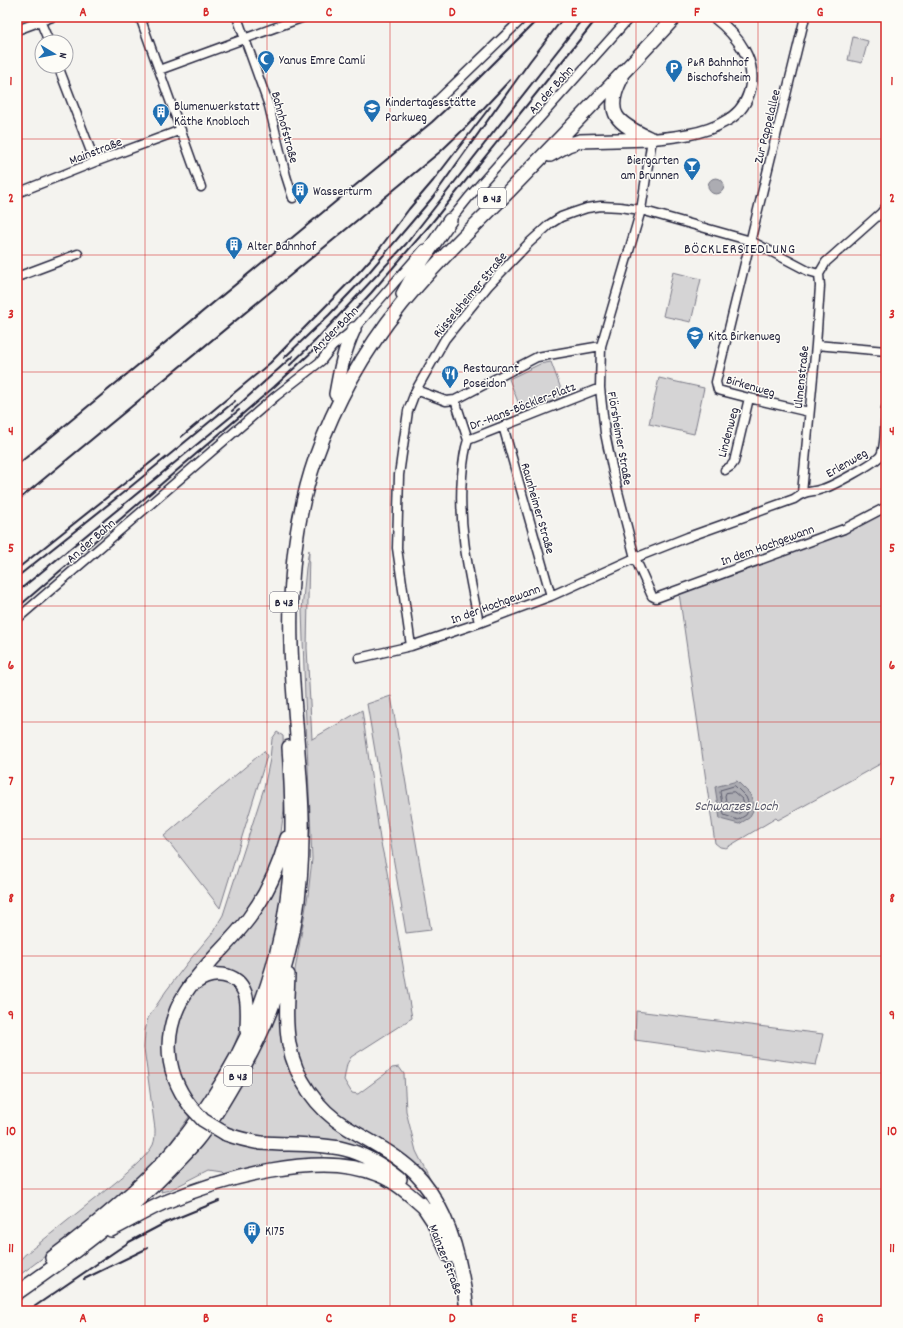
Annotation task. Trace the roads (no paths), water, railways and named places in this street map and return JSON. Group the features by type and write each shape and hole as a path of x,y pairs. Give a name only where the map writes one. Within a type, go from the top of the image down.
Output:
{"highway":[{"name":"B 43","path":"17,1283 93,1226 144,1181 166,1159 203,1113 225,1079 257,1014 282,934 289,882 292,818 284,645 284,615 288,551 295,510 305,468 320,428 336,394 361,350 403,294 427,266 638,47 665,17"},
{"name":"B 43","path":"17,1293 93,1238 154,1186 196,1142 212,1119 249,1058 265,1025 279,988 289,948 299,892 302,834 302,800 291,645 291,594 296,544 303,502 316,457 334,413 373,345 402,305 439,262 675,17"},
{"path":"635,60 621,79 614,97 613,107 621,122 632,130 652,139"},
{"path":"529,170 558,150 580,141 652,139"},
{"path":"403,294 419,265 450,220"},
{"path":"336,394 343,359 348,341 354,329"},
{"path":"292,818 277,868 270,885 250,917 200,972 186,990 176,1009 170,1034 169,1050 175,1080 191,1108 203,1120 226,1134 243,1140 261,1143 332,1147 364,1156 383,1166 400,1179 426,1209"},
{"path":"289,948 286,1016 287,1031 291,1054 300,1076 316,1101 328,1114 405,1165 421,1180 434,1198 444,1218 457,1252 464,1284 467,1311"},
{"path":"186,990 200,979 212,975 224,975 233,978 238,982 245,994 247,1002 246,1039"},
{"path":"93,1238 162,1204 219,1183 255,1173 301,1166 339,1166 371,1172 398,1186 426,1209"},
{"name":"Mainzer Straße","path":"426,1209 446,1247 467,1311"}],"street":[{"path":"17,30 40,19 52,17"},
{"path":"140,17 201,187"},
{"name":"Bahnhofstraße","path":"237,17 269,106 286,176 293,198"},
{"path":"159,70 304,17"},
{"path":"437,101 524,17"},
{"name":"An der Bahn","path":"17,619 276,396 321,361 332,346 354,329 450,220 469,196 630,17"},
{"path":"652,139 681,136 713,127 723,123 737,113 745,103 750,91 752,72 749,60 743,47 731,32 714,17"},
{"name":"Zur Pappelallee","path":"750,241 806,17"},
{"path":"40,19 46,34"},
{"path":"61,74 95,162"},
{"name":"Mainstraße","path":"17,193 181,130"},
{"name":"Flörsheimer Straße","path":"652,139 641,210 601,346 600,388 605,433 613,472 635,558 650,594 654,598"},
{"name":"Rüsselsheimer Straße","path":"412,646 397,548 398,483 408,411 416,390 445,339 488,286 529,243 550,224 561,217 587,208 601,206 641,210"},
{"path":"641,210 750,241 808,271 819,274 826,262 886,207"},
{"name":"Birkenweg","path":"750,241 716,382 718,390 809,412"},
{"path":"17,277 78,254"},
{"name":"Ulmenstraße","path":"802,493 816,345 820,286 819,274"},
{"path":"816,345 886,351"},
{"path":"416,390 446,401 455,400 537,356 601,346"},
{"name":"Dr.-Hans-Böckler-Platz","path":"455,400 468,440 600,388"},
{"name":"Lindenweg","path":"725,470 734,462 749,398"},
{"name":"Erlenweg","path":"802,493 823,489 873,462 880,455 884,442 886,408"},
{"name":"Raunheimer Straße","path":"503,426 551,596"},
{"path":"468,440 464,452 461,516 468,572 479,623"},
{"path":"635,558 688,537 794,499 802,493"},
{"name":"In dem Hochgewann","path":"654,598 844,529 886,507"},
{"name":"In der Hochgewann","path":"359,658 412,646 479,623 551,596 635,558"}],"water":[{"path":"713,178 719,178 724,183 722,192 719,194 713,194 708,189 708,183"},
{"name":"Schwarzes Loch","path":"737,781 750,794 755,807 749,818 739,824 720,819 715,787"}],"railway":[{"path":"17,465 432,122 477,80 540,17"},
{"path":"284,358 329,315 365,277 433,197 530,61 564,17"},
{"path":"290,365 314,342 406,244 584,17"},
{"path":"17,608 274,387 345,321 430,225 598,17"},
{"path":"17,501 441,151 466,127 510,80"},
{"path":"181,437 270,363 360,271 377,252 490,107"},
{"path":"232,411 293,356"},
{"path":"17,577 235,401"},
{"path":"17,592 239,410"},
{"path":"17,569 160,455"},
{"path":"28,1311 129,1242 165,1223 219,1201"},
{"path":"84,1279 148,1248"}],"place":[{"name":"Yanus Emre Camli","path":"266,74"},
{"name":"P&R Bahnhof Bischofsheim","path":"674,83"},
{"name":"Kindertagesstätte Parkweg","path":"372,123"},
{"name":"Blumenwerkstatt Käthe Knobloch","path":"161,127"},
{"name":"Biergarten am Brunnen","path":"692,181"},
{"name":"Wasserturm","path":"300,205"},
{"name":"Alter Bahnhof","path":"234,260"},
{"name":"Kita Birkenweg","path":"695,350"},
{"name":"Restaurant Poseidon","path":"450,389"},
{"name":"K175","path":"252,1245"}],"district":[{"name":"BÖCKLERSIEDLUNG","path":"740,248"}]}
